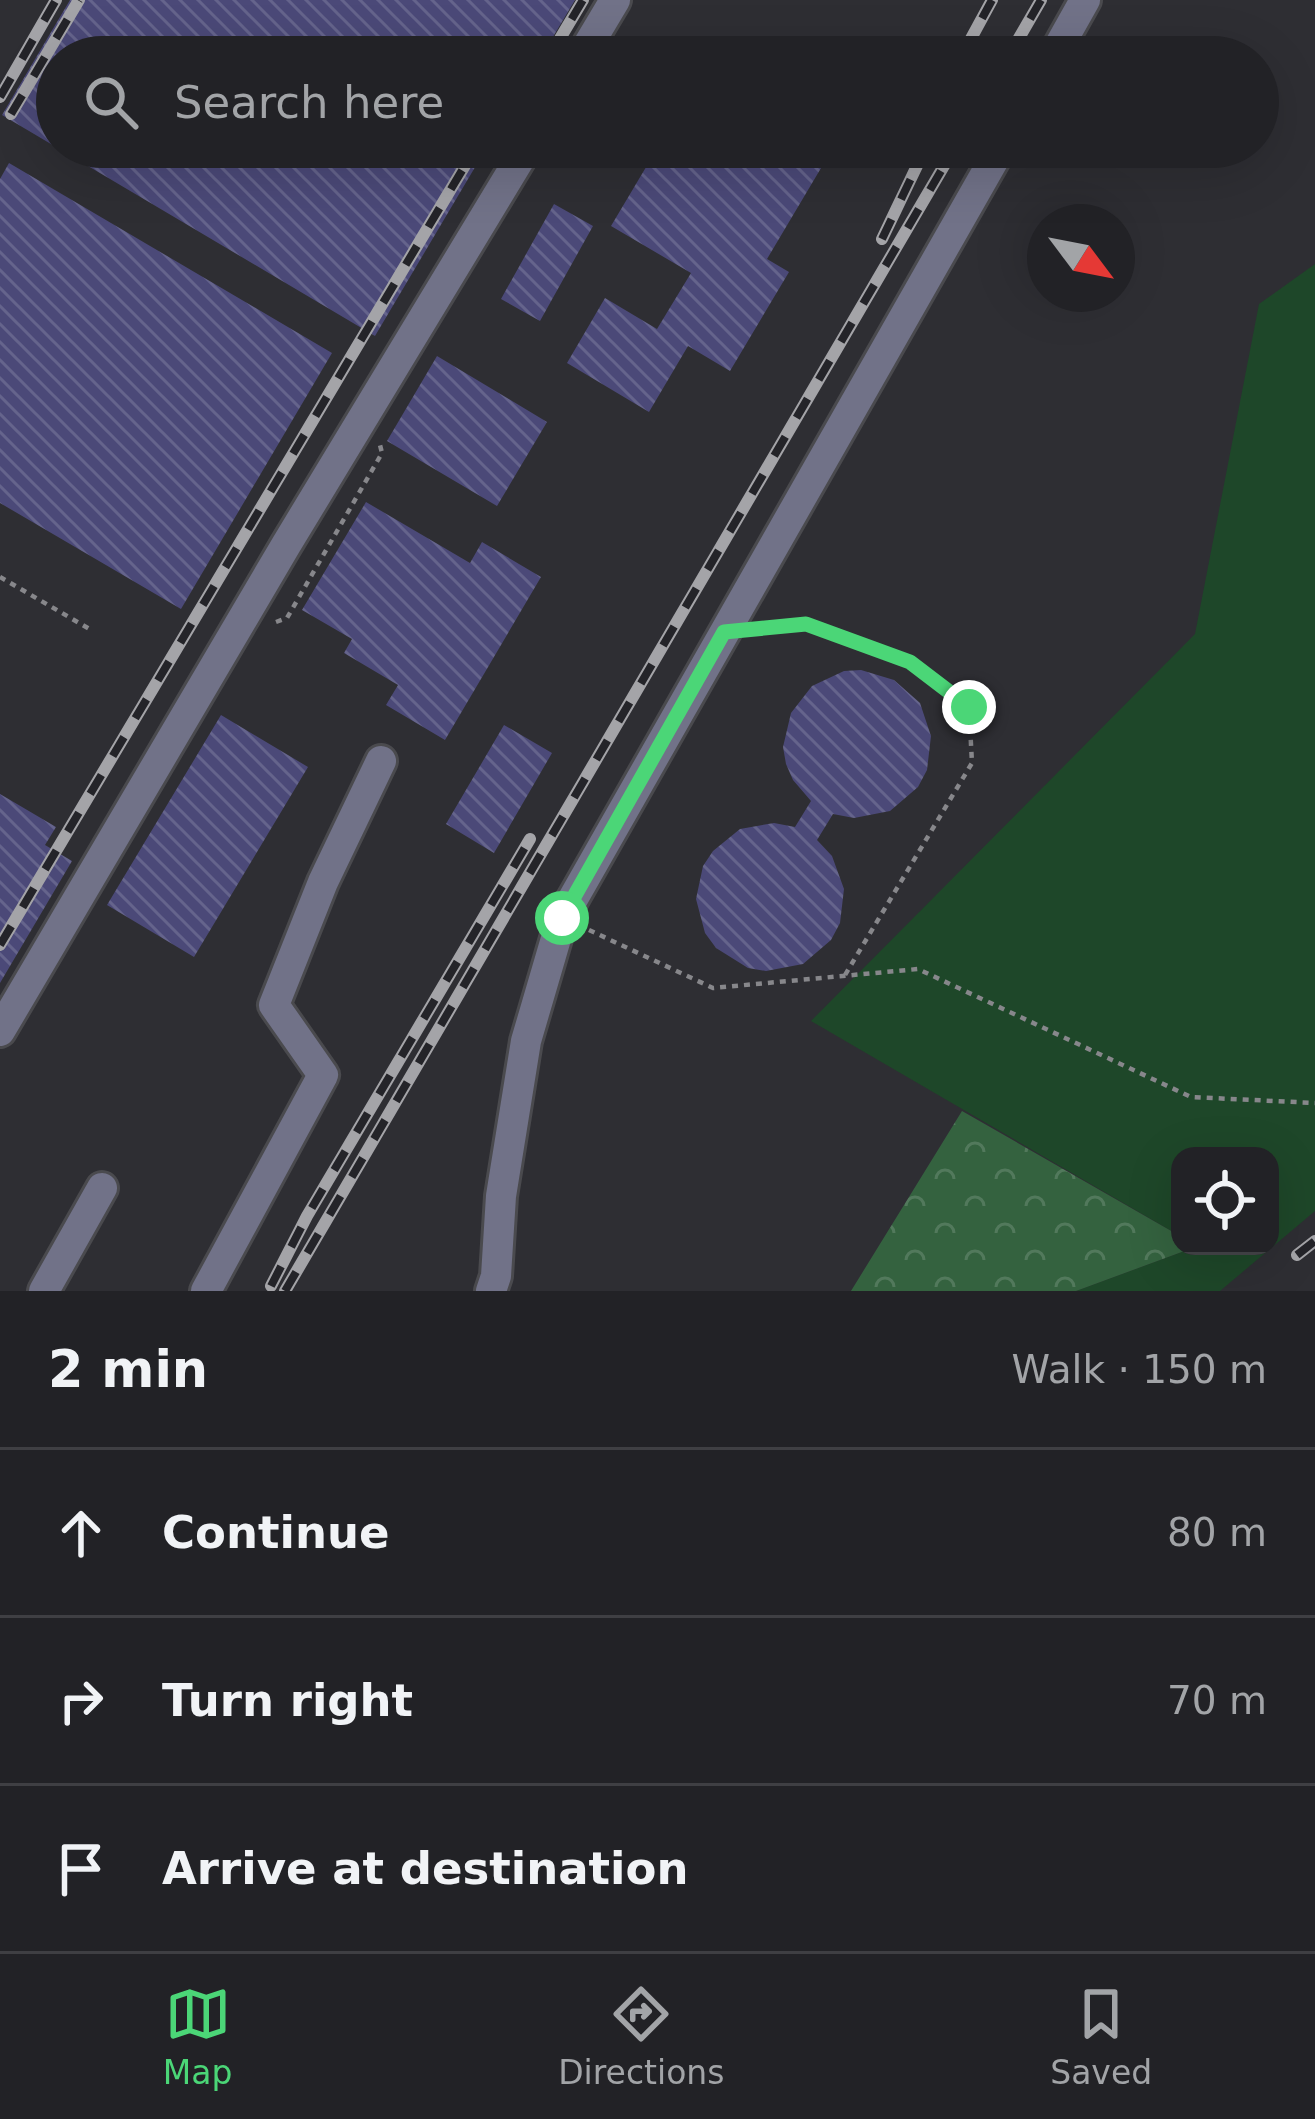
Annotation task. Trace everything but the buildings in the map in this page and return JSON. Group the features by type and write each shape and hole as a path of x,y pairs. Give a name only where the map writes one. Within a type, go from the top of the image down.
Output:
{"lane":[{"path":"594,36 615,0"},
{"path":"1064,36 1085,0"},
{"path":"0,1030 514,168"},
{"path":"491,1291 526,1041 562,918 989,168"},
{"path":"206,1291 323,1075 274,1005 323,882 381,761"},
{"path":"44,1291 102,1188"}],"path":[{"path":"0,577 93,631"},
{"path":"724,632 806,624 910,662 969,707 972,763 845,975"},
{"path":"562,918 713,988 918,969 1191,1097 1315,1103"}],"green space":[{"path":"1315,264 1315,1211 1279,1241 1279,1147 1171,1147 1171,1231 811,1021 1195,634 1259,304"},
{"path":"962,1111 1171,1231 1174,1255 1076,1291 851,1291"},
{"path":"1174,1255 1263,1255 1220,1291 1076,1291"}],"railway":[{"path":"0,97 56,0"},
{"path":"58,36 79,0"},
{"path":"562,36 583,0"},
{"path":"972,36 992,0"},
{"path":"1020,36 1041,0"},
{"path":"11,114 36,72"},
{"path":"0,945 463,168"},
{"path":"882,239 916,168"},
{"path":"285,1291 943,168"},
{"path":"271,1286 307,1216 530,839"},
{"path":"1297,1255 1315,1241"}],"route":[{"path":"562,918 724,632 806,624 910,662 969,707"}]}
